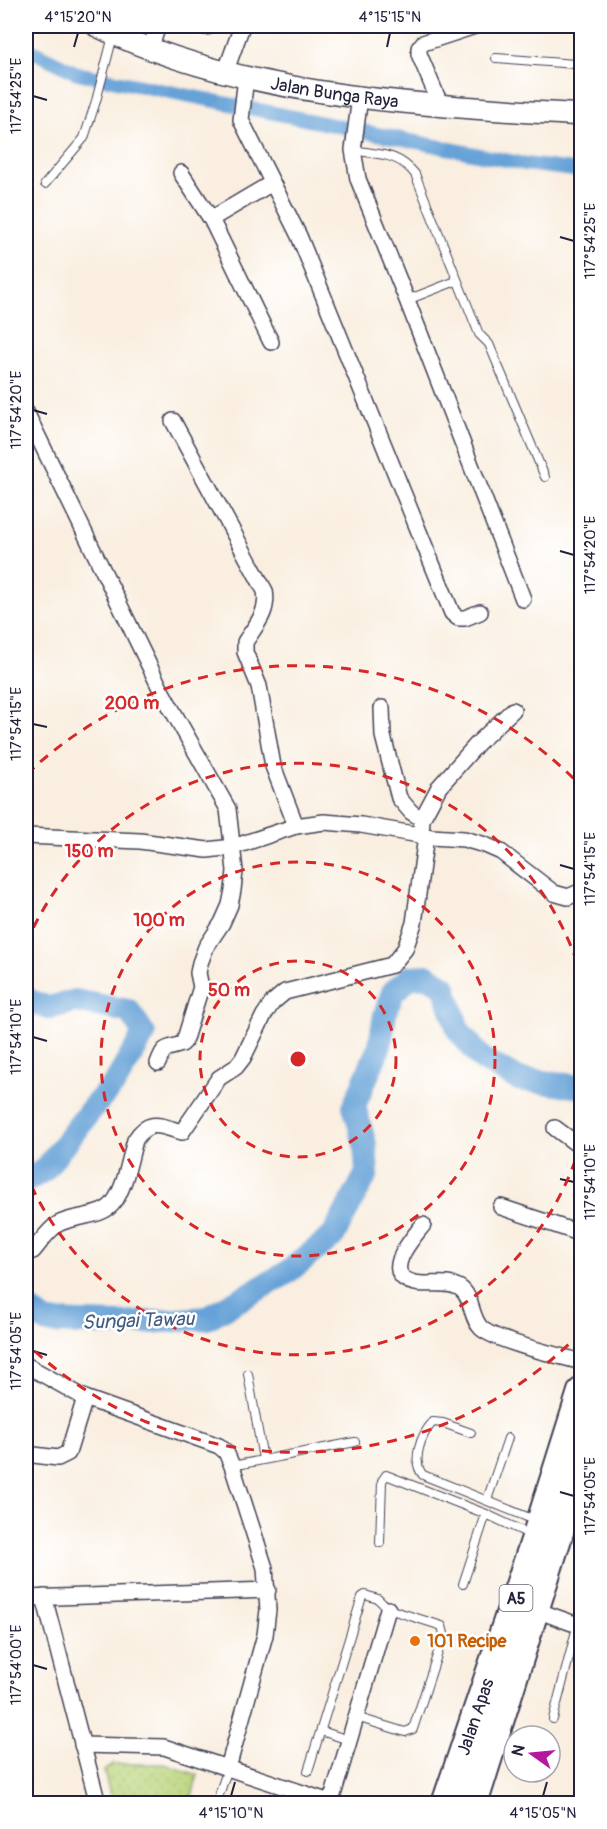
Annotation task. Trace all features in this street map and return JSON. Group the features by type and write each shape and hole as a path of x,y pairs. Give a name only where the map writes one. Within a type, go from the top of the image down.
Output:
{"highway":[{"name":"Jalan Apas","path":"446,1803 539,1530 582,1392"},
{"name":"Jalan Apas","path":"473,1803 582,1459"},
{"path":"493,1742 494,1803"}],"street":[{"path":"150,49 158,26"},
{"path":"225,73 242,26"},
{"path":"441,106 419,54 419,48 423,43 475,26"},
{"name":"Jalan Bunga Raya","path":"105,30 150,49 225,73 244,87 441,106 582,115"},
{"path":"244,87 241,120 299,236 452,613 458,618 465,618 480,612"},
{"path":"360,97 353,147 358,179 408,300 523,599"},
{"path":"181,173 211,219 271,342"},
{"path":"211,219 272,183"},
{"path":"26,412 162,692 228,809 235,880 230,905 200,963 198,973 201,987 184,1042 164,1049 158,1063"},
{"path":"173,422 265,591 267,602 265,613 244,642 259,686 273,766 296,826"},
{"path":"382,708 384,736 399,798 411,812 422,819"},
{"path":"33,1251 61,1222 102,1211 114,1203 120,1192 135,1140 140,1133 152,1125 182,1132 219,1078 243,1058 264,1015 273,1002 285,992 392,965 405,949 414,923 423,835 422,819 440,787 478,743 513,710"},
{"path":"26,836 140,841 207,850 232,847 296,826 324,822 361,825 464,839 485,845 501,852 554,893 568,897 582,891"},
{"path":"555,1128 582,1148"},
{"path":"501,1206 582,1234"},
{"path":"423,1225 399,1258 400,1272 404,1279 415,1283 458,1286 466,1294 476,1322 492,1335 582,1362"},
{"path":"26,1365 85,1398 219,1446 226,1452 265,1568 268,1590 265,1635 228,1768"},
{"path":"26,1454 58,1458 68,1454 85,1398"},
{"path":"26,1598 268,1590"},
{"path":"44,1597 98,1803"},
{"path":"82,1745 164,1747 333,1803 388,1609"},
{"path":"536,1610 580,1622"}],"lane":[{"path":"189,26 206,31 213,30 216,26"},
{"path":"45,184 84,138 107,62 105,30"},
{"path":"496,57 582,66"},
{"path":"353,147 397,158 406,163 415,174 456,281 479,334 489,344 545,477"},
{"path":"408,300 456,281"},
{"path":"248,1374 263,1459"},
{"path":"471,1433 443,1423 433,1422 426,1429 416,1460 418,1470 423,1475 487,1500 539,1530"},
{"path":"487,1500 508,1438"},
{"path":"232,1466 355,1442"},
{"path":"380,1543 382,1481 386,1475 486,1514 539,1530"},
{"path":"463,1584 486,1514"},
{"path":"308,1771 361,1599 365,1595 378,1599 388,1609 439,1624 444,1628 413,1729 405,1732 356,1717"},
{"path":"553,1719 580,1622"},
{"path":"321,1731 349,1740"},
{"path":"216,1803 228,1768"}],"green space":[{"path":"112,1764 164,1764 198,1775 190,1803 112,1803 104,1771"}],"waterway":[{"path":"26,48 77,73 525,164 582,171"},
{"name":"Sungai Tawau","path":"26,1307 47,1322 121,1324 207,1318 285,1274 333,1236 367,1173 365,1144 354,1106 380,1045 385,1014 393,992 410,977 428,976 445,987 458,1030 482,1059 518,1079 582,1087"},
{"name":"Sungai Tawau","path":"26,999 48,1008 75,1001 129,1011 144,1034 115,1083 44,1170 26,1181"}],"place":[{"name":"101 Recipe","path":"415,1641"}]}
